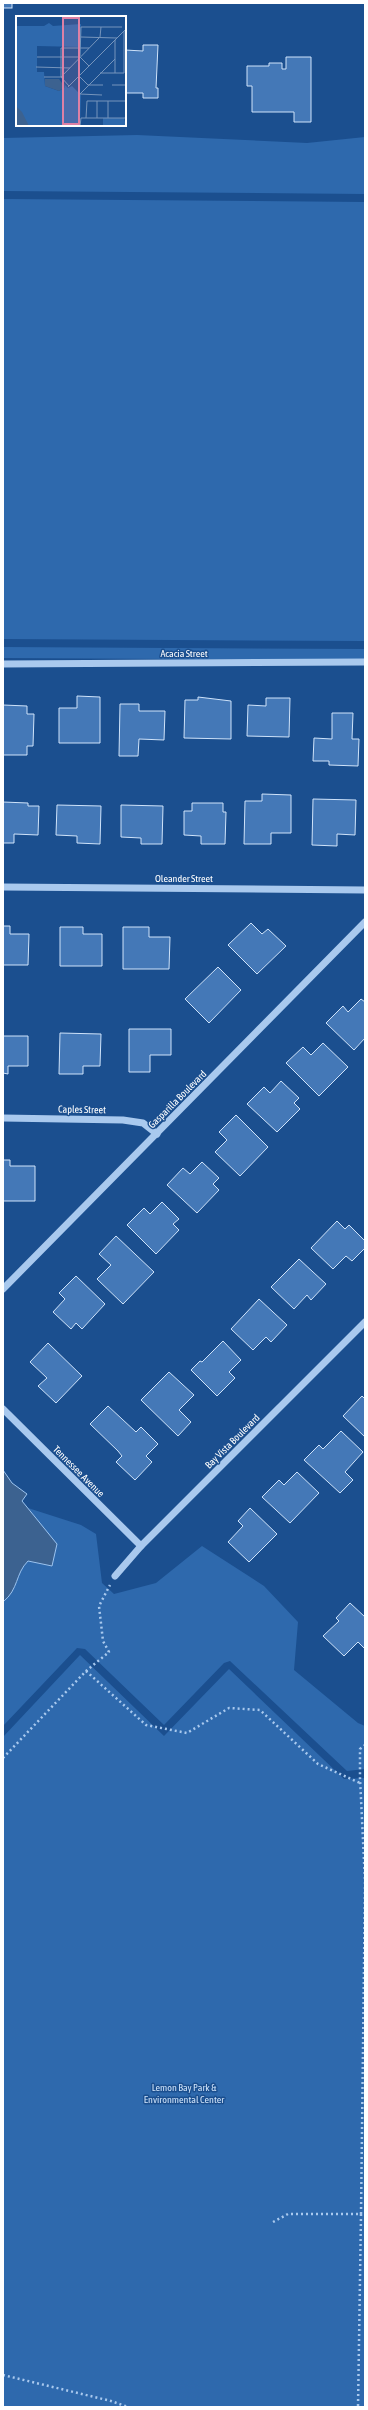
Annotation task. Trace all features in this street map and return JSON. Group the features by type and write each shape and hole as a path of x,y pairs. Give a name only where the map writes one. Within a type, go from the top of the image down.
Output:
{"street":[{"name":"Acacia Street","path":"3,664 365,662"},
{"name":"Oleander Street","path":"3,887 365,890"},
{"name":"Gasparilla Boulevard","path":"3,1289 365,922"},
{"name":"Caples Street","path":"3,1118 123,1120 143,1123 157,1134"},
{"name":"Bay Vista Boulevard","path":"115,1576 141,1546 365,1322"},
{"name":"Tennessee Avenue","path":"3,1409 141,1546"}],"path":[{"path":"3,1758 86,1671 109,1652 103,1641 99,1606 115,1576"},
{"path":"86,1671 146,1726 187,1733 229,1708 260,1710 318,1764 360,1783"},
{"path":"358,2407 365,1882 360,1783 360,1749 365,1745"},
{"path":"273,2222 288,2214 361,2214"},
{"path":"3,2375 111,2401 128,2407"}],"green space":[{"path":"137,135 307,143 365,137 365,194 3,191 3,138"},
{"path":"3,199 365,202 365,641 3,639"},
{"path":"3,647 365,649 365,660 3,658"},
{"path":"28,1508 81,1525 96,1534 102,1583 114,1594 156,1583 202,1546 264,1586 298,1622 294,1670 358,1723 365,1726 365,1769 347,1771 230,1661 224,1663 164,1725 85,1649 77,1648 3,1726 3,1602 12,1592 21,1571 28,1561 52,1566 43,1528"},
{"name":"Lemon Bay Park & Environmental Center","path":"80,1655 164,1736 229,1669 344,1779 365,1778 365,2407 3,2407 3,1737"}],"shaded area":[{"path":"3,1470 12,1483 27,1494 22,1501 57,1544 52,1566 28,1561 21,1571 12,1592 3,1602"}],"building":[{"path":"3,3 12,3 12,8 3,8"},
{"path":"143,45 158,45 156,88 158,88 158,98 143,98 143,93 126,93 126,50 143,51"},
{"path":"286,57 311,57 311,122 294,122 294,112 252,112 252,86 247,86 247,66 269,66 269,63 282,63 282,69 286,69"},
{"path":"77,696 100,697 100,743 59,743 59,708 77,708"},
{"path":"198,697 231,701 231,739 184,738 185,700 198,700"},
{"path":"266,698 290,698 289,737 247,736 248,705 266,706"},
{"path":"120,704 139,704 139,711 165,711 164,740 139,739 138,756 119,756"},
{"path":"3,705 27,706 27,714 34,714 33,746 27,746 27,755 3,755"},
{"path":"332,713 353,713 352,739 359,739 358,766 329,765 329,761 313,761 314,738 332,739"},
{"path":"262,794 291,795 291,833 271,833 271,844 244,844 245,801 262,801"},
{"path":"313,799 356,800 355,835 337,834 337,846 312,845"},
{"path":"3,802 28,803 28,806 39,806 38,835 14,834 14,843 3,843"},
{"path":"192,803 223,803 223,812 226,812 225,844 201,844 201,836 184,835 184,811 192,811"},
{"path":"57,805 101,806 100,844 77,843 77,836 56,835"},
{"path":"121,805 163,806 162,844 141,844 141,838 121,837"},
{"path":"251,923 262,934 268,929 286,946 257,974 228,945"},
{"path":"3,926 10,926 10,934 29,934 28,965 3,965"},
{"path":"60,927 83,927 83,934 102,934 102,966 60,966"},
{"path":"123,927 149,927 149,937 170,937 169,969 123,969"},
{"path":"218,967 241,990 209,1023 185,999"},
{"path":"361,999 365,1002 365,1038 354,1050 326,1023 343,1006 348,1012"},
{"path":"129,1029 171,1029 171,1055 150,1055 150,1072 129,1072"},
{"path":"60,1033 101,1034 100,1066 83,1066 83,1074 59,1074"},
{"path":"3,1036 28,1036 28,1066 8,1066 8,1074 3,1073"},
{"path":"323,1043 348,1067 319,1096 286,1063 303,1047 311,1055"},
{"path":"281,1081 299,1098 294,1103 300,1109 277,1132 247,1104 264,1087 270,1093"},
{"path":"236,1115 268,1147 240,1176 215,1152 227,1140 219,1132"},
{"path":"3,1160 10,1160 10,1166 35,1166 35,1201 3,1201"},
{"path":"202,1162 219,1178 213,1184 219,1190 197,1213 167,1185 183,1168 190,1174"},
{"path":"162,1202 179,1219 173,1224 179,1230 156,1254 127,1225 144,1208 150,1214"},
{"path":"337,1221 345,1229 349,1225 365,1241 365,1248 352,1261 346,1256 333,1269 311,1248"},
{"path":"116,1236 154,1272 123,1304 97,1279 111,1265 99,1254"},
{"path":"299,1259 326,1284 311,1300 307,1295 294,1309 271,1287"},
{"path":"76,1276 105,1304 82,1329 76,1323 71,1329 53,1312 65,1299 59,1293"},
{"path":"259,1299 287,1325 271,1342 266,1337 253,1350 231,1329"},
{"path":"223,1341 241,1360 229,1372 235,1378 217,1396 191,1370 200,1361 202,1362"},
{"path":"48,1343 82,1376 56,1403 38,1386 47,1378 30,1362"},
{"path":"169,1372 194,1395 179,1410 191,1422 178,1436 141,1400"},
{"path":"362,1396 365,1399 365,1437 343,1416"},
{"path":"108,1406 136,1432 141,1427 158,1444 146,1456 152,1462 135,1480 116,1462 122,1456 118,1451 90,1424"},
{"path":"341,1431 363,1452 345,1472 353,1480 340,1493 304,1460 319,1445 323,1449"},
{"path":"297,1472 319,1493 290,1523 262,1497 279,1480 284,1485"},
{"path":"250,1508 277,1534 249,1562 228,1542 243,1526 238,1521"},
{"path":"350,1603 365,1617 365,1649 358,1642 344,1656 323,1636 339,1621 336,1618"}]}
